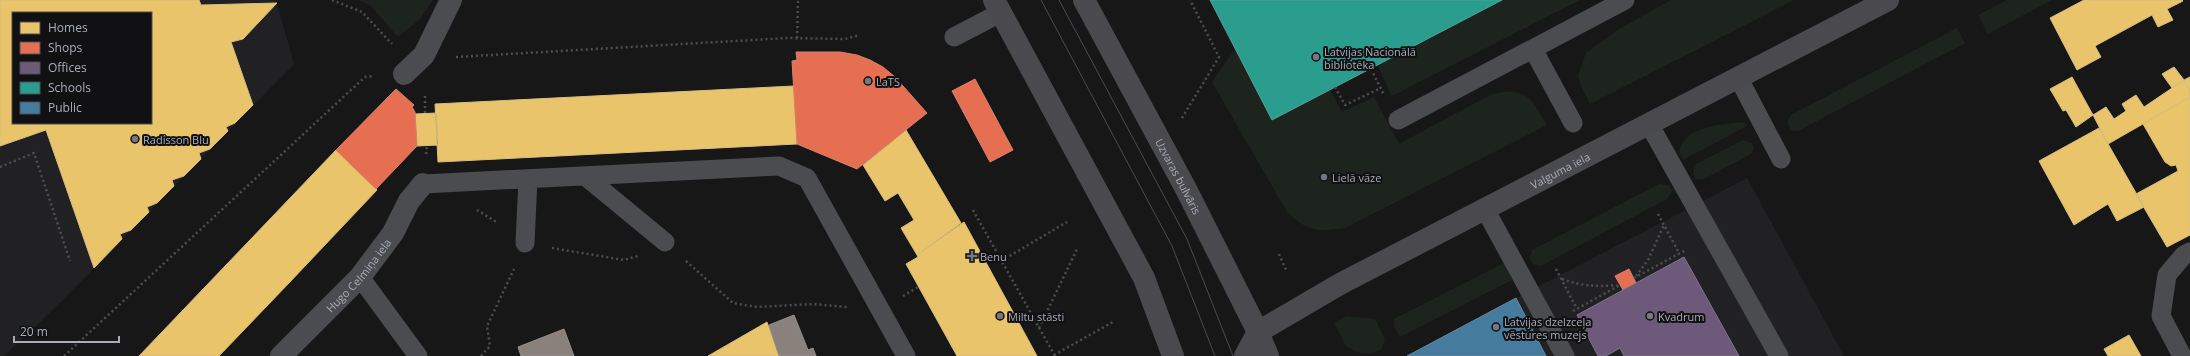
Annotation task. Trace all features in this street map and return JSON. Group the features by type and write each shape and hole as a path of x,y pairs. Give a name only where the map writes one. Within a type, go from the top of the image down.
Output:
{"main road":[{"name":"Uzvaras bulvāris","path":"1084,0 1186,189 1258,332 1268,356"},
{"name":"Valguma iela","path":"1258,332 1340,284 1888,0"},
{"path":"997,6 1144,278 1173,356"},
{"path":"1245,356 1258,332"}],"street":[{"path":"404,74 424,54 451,0"},
{"name":"Hugo Celmiņa iela","path":"281,356 360,277 393,233 409,201 423,184"}],"lane":[{"path":"1398,120 1624,0"},
{"path":"954,36 997,6"},
{"path":"1533,49 1573,123"},
{"path":"1738,77 1782,160"},
{"path":"1649,124 1713,235 1779,356"},
{"path":"423,184 779,166 807,178 906,356"},
{"path":"585,176 668,245"},
{"path":"525,243 528,179"},
{"path":"1484,209 1565,356"},
{"path":"2182,356 2162,316 2167,275 2184,255 2190,252"},
{"path":"360,277 418,356"}],"path":[{"path":"64,356 365,77 404,74 391,41 362,12 332,0"},
{"path":"797,38 798,2 800,0"},
{"path":"1179,123 1219,57 1190,0"},
{"path":"452,57 797,38 846,39 860,35"},
{"path":"1336,87 1345,105 1381,88"},
{"path":"0,167 34,153 70,261"},
{"path":"973,210 1054,356 1113,322"},
{"path":"1658,214 1679,253"},
{"path":"1001,260 1067,222"},
{"path":"1664,225 1648,260 1634,278 1713,235"},
{"path":"481,356 490,346 487,326 525,243 624,260 668,245 733,303 756,306 813,304 881,310"},
{"path":"1039,328 1078,247"},
{"path":"1278,254 1286,270"},
{"path":"1556,269 1577,309"},
{"path":"1548,324 1620,285 1595,287 1575,284 1562,279"},
{"path":"901,297 918,286"}],"shaded area":[{"name":"Radisson Blu","path":"0,0 276,0 294,64 59,304 4,356 0,356"},
{"path":"358,0 433,0 419,20 398,37 370,5"},
{"path":"1502,0 1580,0 1392,96 1377,65"},
{"path":"1671,0 1794,0 1590,104 1578,76 1586,53 1619,29"},
{"path":"2007,0 2052,0 1988,34 1978,15"},
{"path":"1957,28 1965,43 1798,131 1791,130 1787,122 1791,115"},
{"path":"1235,49 1272,120 1330,90 1342,112 1374,97 1399,144 1490,95 1502,92 1511,92 1519,93 1531,101 1547,125 1345,228 1327,230 1313,229 1301,224 1287,212 1212,82"},
{"path":"1742,122 1746,123 1747,126 1683,160 1679,154 1682,144 1687,137 1695,132 1704,128"},
{"path":"1743,140 1752,143 1754,148 1751,154 1704,179 1696,179 1693,173 1696,164"},
{"path":"1747,178 1844,356 1546,356 1516,298"},
{"path":"1659,184 1669,185 1672,191 1667,199 1541,266 1533,264 1530,258 1532,250"},
{"path":"1504,263 1512,280 1400,337 1394,326 1394,319"},
{"path":"1346,316 1375,319 1385,339 1382,349 1364,354 1346,346 1334,323"}],"building: Homes":[{"name":"Radisson Blu","path":"0,0 199,0 201,5 277,3 243,39 231,42 253,105 235,123 226,127 228,131 210,149 199,153 201,159 184,176 172,180 174,186 157,203 147,207 149,212 131,230 120,234 122,239 94,268 46,130 0,146"},
{"path":"2084,0 2183,1 2167,9 2173,20 2158,27 2152,15 2095,46 2101,57 2077,70 2050,18"},
{"path":"2174,67 2184,80 2172,88 2162,74"},
{"path":"2072,77 2093,115 2076,127 2066,110 2063,111 2050,89"},
{"path":"2190,77 2190,91 2184,80"},
{"path":"2184,80 2190,91 2190,97 2108,144 2093,115 2106,107 2114,119 2126,111 2122,104 2136,95 2144,107"},
{"path":"794,86 797,144 438,162 435,104"},
{"path":"2190,97 2190,235 2167,247 2136,194 2178,171 2176,165 2171,166 2165,162 2143,124"},
{"path":"436,113 438,145 417,146 415,114"},
{"path":"2099,128 2144,207 2117,221 2108,204 2074,225 2039,161"},
{"path":"906,130 961,223 917,255 901,228 914,220 898,193 885,201 863,165"},
{"path":"336,150 377,190 289,283 219,356 139,356"},
{"path":"964,222 1037,356 957,356 906,264 918,257 917,255"},
{"path":"767,322 779,356 708,356"},
{"path":"2129,335 2141,356 2108,356 2104,349"}],"building: Shops":[{"path":"796,52 840,52 857,55 870,60 883,67 895,77 927,113 857,169 797,144 792,61 797,60"},
{"path":"975,79 1013,150 990,162 952,91"},
{"path":"396,89 414,105 412,107 415,112 417,146 376,189 336,150"},
{"path":"1629,269 1636,283 1623,290 1615,276"}],"building: Offices":[{"path":"1684,257 1739,356 1624,356 1620,348 1606,356 1598,356 1577,315"}],"building: Schools":[{"name":"Latvijas Nacionālā bibliotēka","path":"1210,0 1502,0 1272,120"}],"building: Public":[{"name":"Latvijas dzelzceļa vēstures muzejs","path":"1516,298 1546,356 1407,356"}],"building: Industry":[{"path":"794,315 808,350 813,348 816,356 779,356 769,325"},
{"path":"564,329 574,356 521,356 518,347"}],"tram line":[{"path":"1041,0 1172,246 1215,356"},
{"path":"1059,0 1187,239 1233,356"}],"place":[{"name":"Latvijas Nacionālā bibliotēka","path":"1316,57"},
{"name":"LaTS","path":"868,81"},
{"name":"Radisson Blu","path":"135,139"},
{"name":"Lielā vāze","path":"1324,177"},
{"name":"Benu","path":"972,256"},
{"name":"Miltu stāsti","path":"1000,316"},
{"name":"Kvadrum","path":"1650,316"},
{"name":"Latvijas dzelzceļa vēstures muzejs","path":"1496,327"}]}
